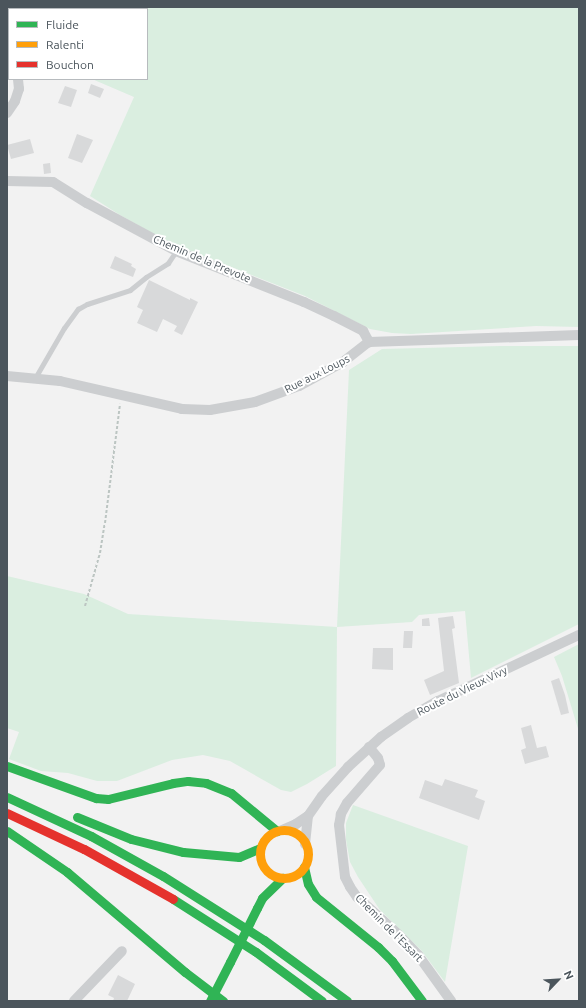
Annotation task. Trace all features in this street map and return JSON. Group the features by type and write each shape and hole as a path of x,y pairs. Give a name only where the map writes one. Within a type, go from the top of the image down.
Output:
{"main road":[{"path":"7,766 96,798 108,799 173,783 188,781 206,783 231,793 279,831 296,833 305,844 307,860 304,867 298,873 283,878 262,898"},
{"path":"7,796 62,812 138,841 183,852 239,857 260,848"},
{"path":"7,796 91,836 164,876 252,932 346,1001"},
{"path":"7,813 84,849 190,909 256,952 322,1001"},
{"path":"256,814 265,839"},
{"path":"212,998 262,898 264,882 260,848 265,839 279,831"},
{"path":"7,832 67,872 212,998 223,1001"},
{"path":"262,865 271,874 283,878"},
{"path":"304,867 308,884 316,897 378,947 392,961 422,1001"}],"street":[{"path":"7,113 15,101 18,89 18,80"},
{"name":"Chemin de la Prevote","path":"7,181 53,182 176,251 304,302 363,331 369,342"},
{"path":"369,342 579,335"},
{"name":"Rue aux Loups","path":"7,376 34,378 120,394 182,409 210,410 255,402 299,386 343,362 369,342"},
{"name":"Route du Vieux Vivy","path":"279,831 296,824 308,816 332,784 370,747 423,709 579,635"},
{"name":"Chemin de l'Essart","path":"370,747 378,758 380,765 347,803 341,814 339,825 345,877 357,897 399,935 418,955 450,1001"},
{"path":"305,844 308,816"},
{"path":"74,1001 122,951"}],"lane":[{"path":"34,378 64,328 78,309 87,304 130,290 146,277 168,263 176,251"}],"path":[{"path":"85,606 100,553 105,523 118,427 120,394"}],"green space":[{"path":"53,7 579,7 579,327 536,326 411,334 392,333 370,329 305,296 168,242 120,215 90,196 134,97 94,80 148,80 148,8"},
{"path":"500,346 579,346 579,624 471,678 465,611 419,615 412,622 337,627 349,370 382,349"},
{"path":"7,576 84,594 128,614 337,627 336,766 291,792 281,790 230,761 203,755 172,760 117,781 97,781 68,773 41,771 9,759 19,732 7,728"},
{"path":"579,644 579,732 562,676 554,657"},
{"path":"353,805 468,846 445,982 421,950 380,910 350,862 346,840 346,823"}],"building":[{"path":"91,84 104,89 100,98 88,93"},
{"path":"65,86 77,90 71,107 58,103"},
{"path":"77,134 93,140 82,163 68,158"},
{"path":"30,139 34,153 11,159 7,145"},
{"path":"50,163 51,173 44,174 43,164"},
{"path":"115,256 132,264 131,266 136,269 133,277 110,268"},
{"path":"149,280 190,300 190,298 198,302 182,335 174,331 177,326 163,319 157,332 137,323 143,310 137,307"},
{"path":"453,616 455,628 452,629 459,683 430,695 424,680 444,671 438,618"},
{"path":"429,618 430,626 422,626 422,619"},
{"path":"404,631 413,631 412,648 403,648"},
{"path":"373,648 393,648 393,670 372,669"},
{"path":"559,678 569,713 561,715 551,681"},
{"path":"531,725 537,748 546,746 549,757 525,764 521,750 526,748 521,728"},
{"path":"445,779 478,790 475,797 485,801 479,820 419,798 425,780 442,786"},
{"path":"118,975 135,984 127,1001 113,1001 114,998 108,995"}],"traffic: fast":[{"path":"7,766 96,798 108,799 173,783 188,781 206,783 231,793 277,831"},
{"path":"7,797 91,836 163,876 264,940 347,1001"},
{"path":"77,817 131,839 183,852 239,857 260,848"},
{"path":"7,831 67,872 185,972 223,1001"},
{"path":"304,867 308,884 316,897 378,947 392,961 422,1001"},
{"path":"257,908 262,898 283,878"},
{"path":"173,899 256,952 322,1001"},
{"path":"230,962 257,908"},
{"path":"210,1001 230,962"}],"traffic: slow":[{"path":"284,830 293,832 301,837 306,845 308,854 306,863 301,871 293,876 284,878 275,876 267,871 262,863 260,854 262,845 267,837 275,832 284,830"}],"traffic: jam":[{"path":"7,813 84,849 173,899"}]}
